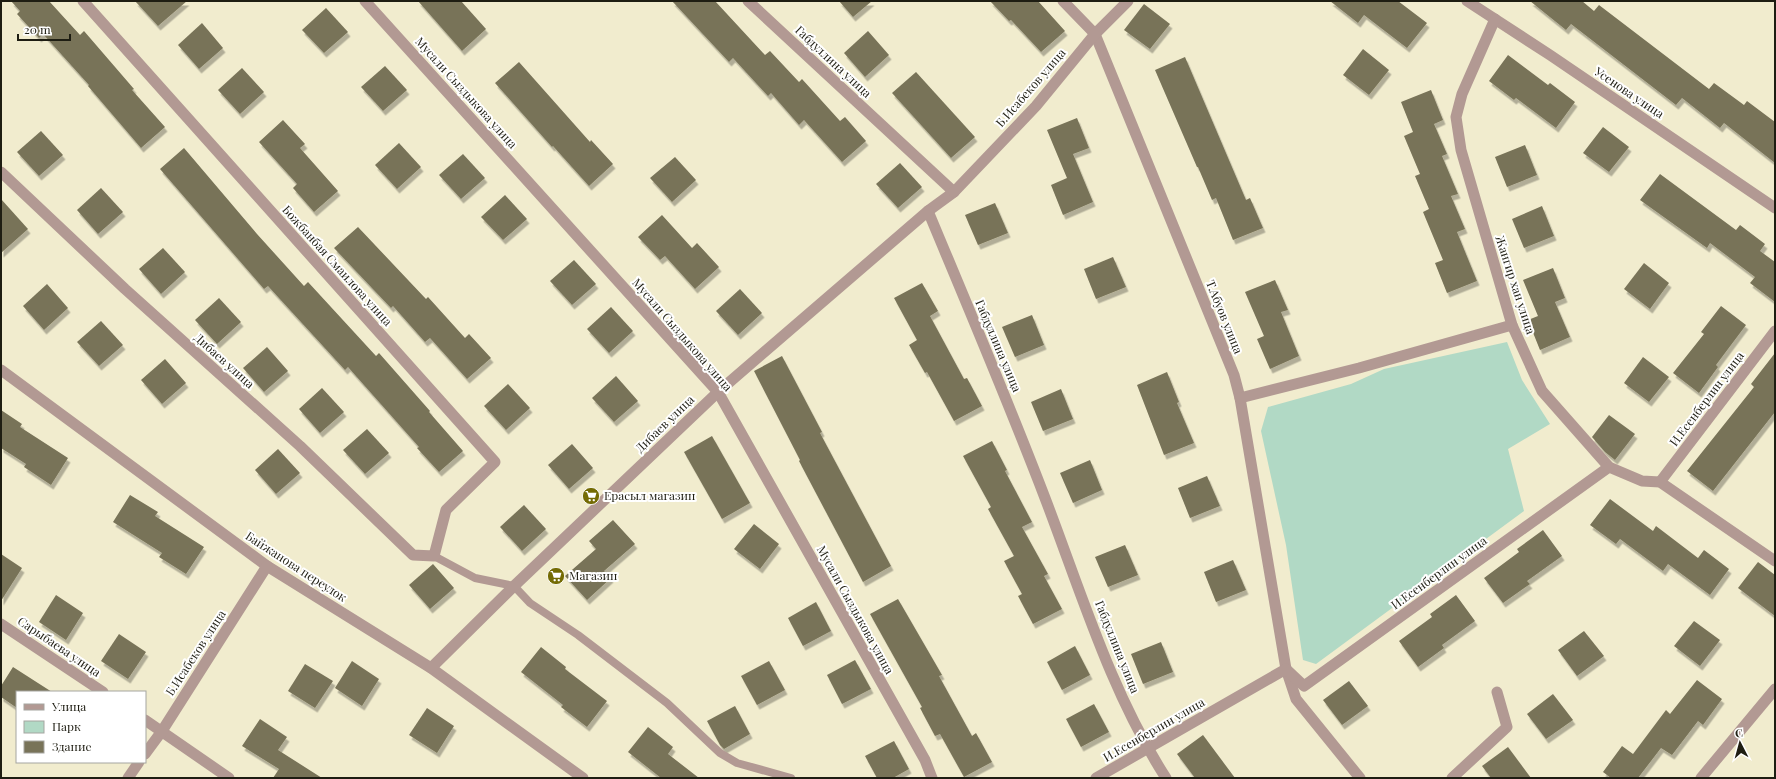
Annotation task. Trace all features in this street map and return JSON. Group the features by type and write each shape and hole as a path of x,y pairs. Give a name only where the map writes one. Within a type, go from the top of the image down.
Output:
{"street":[{"name":"Божбанбая Смаилова улица","path":"83,1 495,462 446,510 434,556"},
{"name":"Мусали Сыздыкова улица","path":"365,1 718,392 925,760 932,778"},
{"name":"Габдуллина улица","path":"748,1 954,192"},
{"name":"Т.Абуов улица","path":"1063,1 1095,34 1231,368 1240,398 1286,669"},
{"name":"Б.Исабеков улица","path":"954,192 1036,106 1095,34 1128,1"},
{"name":"Усенова улица","path":"1467,1 1775,208"},
{"name":"Жангир хан улица","path":"1495,19 1462,94 1456,117 1461,150 1512,325 1542,391 1609,467 1642,481 1660,482 1775,561"},
{"name":"Дибаев улица","path":"1,172 125,289 300,446 413,555 434,556"},
{"path":"928,211 954,192"},
{"name":"Дибаев улица","path":"431,668 514,586 718,392 928,211"},
{"name":"Габдуллина улица","path":"928,211 1018,427 1107,662 1148,749 1166,778"},
{"path":"1240,398 1359,368 1512,325"},
{"name":"И.Есенберлин улица","path":"1660,482 1775,331"},
{"name":"Байжанова переулок","path":"1,370 267,566 431,668 583,778"},
{"name":"И.Есенберлин улица","path":"1096,778 1286,669 1304,686 1609,467"},
{"name":"Б.Исабеков улица","path":"146,753 162,731 267,566"},
{"name":"Сарыбаева улица","path":"1,624 102,691"},
{"path":"1286,669 1296,699 1360,778"},
{"path":"1702,778 1775,689"},
{"path":"1452,778 1507,726 1497,692"},
{"path":"146,721 229,778"},
{"path":"128,778 138,763"}],"lane":[{"path":"434,556 475,578 514,586 530,603 578,635 661,699 720,753 737,763 790,778"}],"green space":[{"path":"1507,342 1522,380 1550,424 1508,449 1524,511 1316,664 1303,660 1286,545 1261,431 1268,407 1351,384 1384,369"}],"building":[{"path":"11,1 49,1 80,35 84,31 134,89 132,90 165,127 141,148 88,86 89,85 43,34 39,38 17,14 20,11"},
{"path":"135,1 187,1 158,26"},
{"path":"418,1 461,1 486,29 462,51"},
{"path":"672,1 715,1 765,55 770,51 799,82 802,79 840,121 845,117 866,141 842,162 804,120 799,125 771,93 768,96 733,58 729,62"},
{"path":"839,1 872,1 853,17"},
{"path":"990,1 1038,1 1065,31 1041,52 1011,20 1009,21"},
{"path":"1330,1 1398,1 1427,23 1407,48 1364,15 1358,23"},
{"path":"1530,1 1582,1 1594,11 1599,5 1709,89 1714,83 1744,105 1747,101 1775,122 1775,163 1724,123 1720,128 1682,98 1676,105 1571,24 1566,30"},
{"path":"1144,4 1170,24 1150,49 1124,30"},
{"path":"326,8 348,32 324,53 302,30"},
{"path":"202,23 223,48 199,69 178,45"},
{"path":"868,31 889,55 865,77 844,53"},
{"path":"1363,49 1389,70 1369,95 1343,75"},
{"path":"1508,55 1548,85 1550,83 1575,102 1556,128 1516,98 1514,100 1489,81"},
{"path":"1185,57 1246,200 1250,198 1263,228 1233,240 1216,198 1212,200 1155,70"},
{"path":"519,62 590,142 591,140 613,164 589,186 495,83"},
{"path":"385,66 407,90 383,111 361,87"},
{"path":"242,68 264,92 240,114 218,90"},
{"path":"916,72 975,137 951,158 892,93"},
{"path":"1431,90 1443,120 1434,124 1447,154 1442,156 1458,194 1451,196 1465,229 1457,232 1477,281 1447,293 1435,263 1443,260 1423,212 1429,209 1415,176 1420,174 1404,136 1413,132 1401,102"},
{"path":"1077,118 1089,148 1073,154 1093,202 1063,215 1051,185 1067,178 1047,130"},
{"path":"283,120 305,144 300,148 338,191 314,212 293,188 297,184 259,142"},
{"path":"1603,127 1629,147 1609,172 1583,153"},
{"path":"41,131 63,155 39,176 17,152"},
{"path":"399,143 421,167 397,189 375,165"},
{"path":"1525,145 1537,175 1507,187 1495,157"},
{"path":"184,148 257,234 304,286 308,282 376,356 379,353 463,451 439,472 417,448 419,447 348,367 345,370 268,286 264,289 160,169"},
{"path":"463,154 485,178 461,199 439,175"},
{"path":"675,157 696,180 672,202 650,178"},
{"path":"900,163 922,187 898,208 876,184"},
{"path":"1660,174 1736,230 1740,225 1765,244 1760,251 1775,262 1775,302 1750,283 1755,277 1710,243 1707,248 1640,200"},
{"path":"101,188 123,212 98,234 77,210"},
{"path":"505,195 527,219 503,240 481,217"},
{"path":"1,199 28,229 1,253"},
{"path":"995,203 1008,233 978,245 965,215"},
{"path":"1542,206 1554,236 1524,248 1512,219"},
{"path":"662,215 692,248 697,243 719,267 695,289 665,256 660,260 638,237"},
{"path":"358,227 426,299 428,297 465,338 469,334 491,358 467,379 430,338 425,342 393,306 391,308 334,248"},
{"path":"163,248 185,272 161,294 139,269"},
{"path":"1113,257 1126,287 1096,299 1084,269"},
{"path":"574,260 596,284 572,305 550,281"},
{"path":"1644,263 1669,283 1650,309 1624,289"},
{"path":"1553,268 1565,298 1555,302 1570,337 1540,350 1528,320 1538,316 1523,280"},
{"path":"1275,280 1288,310 1281,312 1299,356 1270,369 1257,339 1264,336 1245,292"},
{"path":"922,283 938,311 930,316 964,379 967,378 982,406 954,421 927,372 925,373 909,345 917,340 894,298"},
{"path":"47,284 68,308 44,330 23,306"},
{"path":"740,289 762,313 738,335 716,311"},
{"path":"219,298 241,322 217,344 195,320"},
{"path":"1721,306 1746,325 1716,365 1718,367 1699,393 1673,373 1704,334 1701,332"},
{"path":"611,307 633,331 609,353 587,329"},
{"path":"1032,315 1044,345 1015,357 1002,327"},
{"path":"101,321 123,345 99,366 77,342"},
{"path":"267,347 288,371 264,392 243,368"},
{"path":"1775,353 1775,412 1713,491 1687,471 1754,387 1751,384"},
{"path":"782,356 822,432 820,433 891,566 863,582 799,461 800,460 754,371"},
{"path":"1643,357 1669,377 1649,402 1624,383"},
{"path":"165,359 186,383 162,404 141,380"},
{"path":"1167,372 1179,402 1177,403 1194,443 1164,455 1137,385"},
{"path":"616,376 638,401 614,422 592,398"},
{"path":"508,384 530,408 506,430 484,406"},
{"path":"322,388 344,412 320,433 299,409"},
{"path":"1061,389 1073,419 1043,431 1031,402"},
{"path":"1,410 22,424 20,427 68,458 51,485 24,467 26,464 1,448"},
{"path":"1609,415 1635,434 1615,460 1605,452 1592,437"},
{"path":"367,429 389,453 365,474 343,450"},
{"path":"712,436 750,503 722,519 684,452"},
{"path":"992,441 1007,470 1005,471 1032,522 1022,527 1048,574 1044,576 1062,609 1033,624 1018,596 1022,594 1004,561 1014,556 988,509 991,507 963,456"},
{"path":"572,444 593,468 569,489 548,465"},
{"path":"278,449 300,473 276,494 255,470"},
{"path":"1090,460 1102,490 1073,503 1060,473"},
{"path":"1207,476 1220,506 1190,518 1178,488"},
{"path":"130,495 158,512 155,516 204,547 186,574 159,557 162,553 113,522"},
{"path":"1610,499 1653,531 1656,526 1698,558 1704,550 1729,569 1710,595 1668,564 1663,571 1620,539 1616,544 1590,525"},
{"path":"524,505 546,529 522,551 500,527"},
{"path":"613,520 635,544 604,571 611,578 587,600 565,576 596,549 589,541"},
{"path":"754,524 779,544 760,569 734,549"},
{"path":"1543,530 1562,556 1527,581 1530,584 1503,603 1484,578 1519,552 1517,549"},
{"path":"1125,545 1138,575 1108,587 1095,557"},
{"path":"1,554 22,568 1,601"},
{"path":"1233,560 1246,590 1216,602 1204,572"},
{"path":"1758,562 1775,575 1775,616 1738,588"},
{"path":"433,564 454,588 430,609 409,585"},
{"path":"56,595 83,613 66,640 39,622"},
{"path":"1456,595 1475,621 1442,645 1444,648 1418,667 1399,641 1432,617 1430,614"},
{"path":"898,599 942,675 939,676 972,736 976,733 992,762 964,777 940,734 935,736 920,708 922,707 870,614"},
{"path":"816,602 831,631 803,646 788,618"},
{"path":"1694,621 1720,640 1700,666 1674,646"},
{"path":"1584,631 1604,656 1577,676 1558,650"},
{"path":"119,634 146,652 128,679 101,661"},
{"path":"1161,642 1173,672 1143,684 1131,654"},
{"path":"1075,646 1090,675 1062,690 1047,662"},
{"path":"541,647 566,667 565,669 607,701 587,727 561,707 563,705 521,672"},
{"path":"855,660 871,689 842,704 827,675"},
{"path":"352,661 379,679 362,706 335,688"},
{"path":"769,661 785,690 757,705 741,676"},
{"path":"305,664 333,681 315,708 288,691"},
{"path":"13,667 50,691 16,691 16,707 1,697 1,686"},
{"path":"1697,680 1722,699 1703,725 1698,721 1672,755 1661,748 1638,778 1611,778 1603,772 1622,746 1633,754 1666,710 1670,714"},
{"path":"1349,681 1368,706 1342,725 1323,700"},
{"path":"1553,694 1573,720 1546,739 1527,714"},
{"path":"1094,704 1109,732 1081,747 1066,719"},
{"path":"735,706 750,734 724,749 720,745 707,721"},
{"path":"427,708 454,726 437,753 409,735"},
{"path":"260,719 287,737 278,750 322,778 273,778 279,769 242,746"},
{"path":"648,727 673,747 668,754 699,778 661,778 628,752"},
{"path":"1203,735 1235,778 1195,778 1177,754"},
{"path":"894,741 909,769 893,778 877,778 865,756"},
{"path":"1508,747 1531,778 1491,778 1482,766"}],"place":[{"name":"Ерасыл магазин","path":"591,496"},
{"name":"Магазин","path":"556,576"}]}
